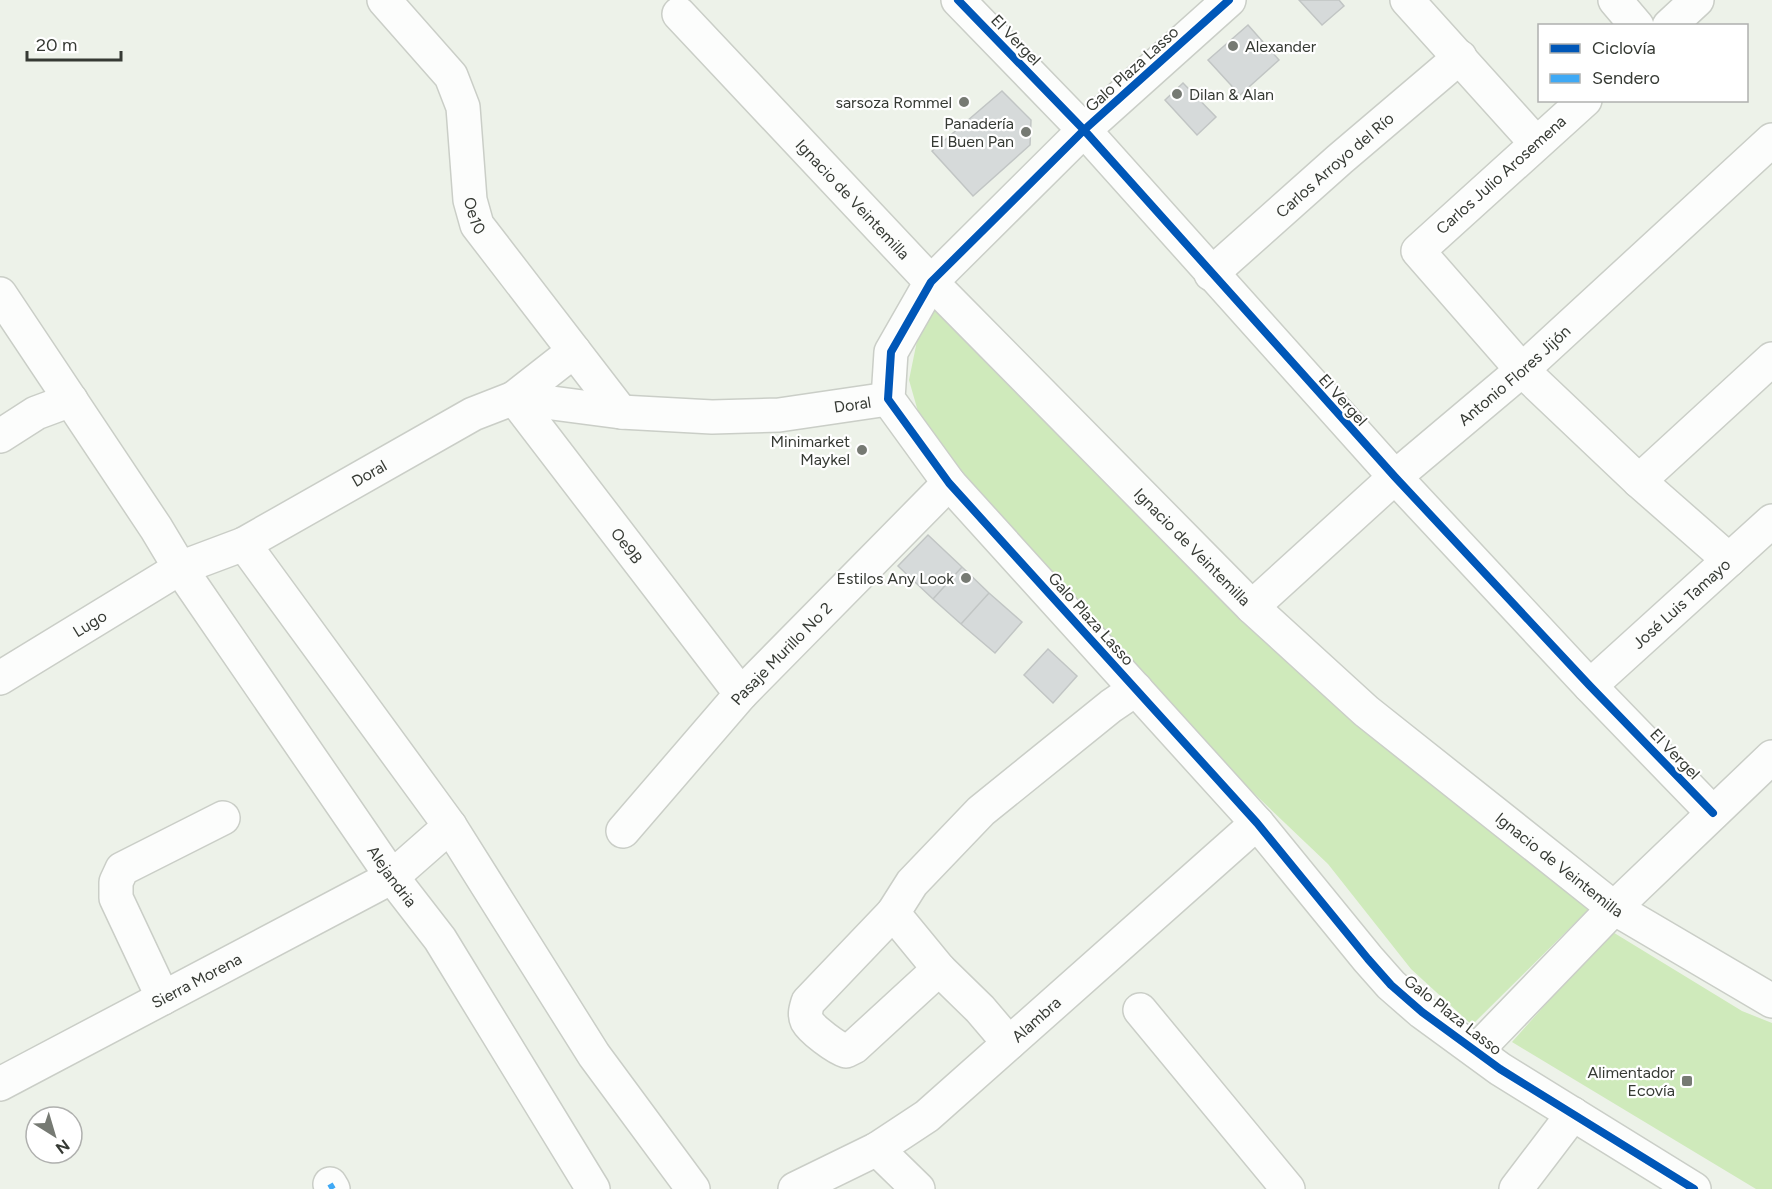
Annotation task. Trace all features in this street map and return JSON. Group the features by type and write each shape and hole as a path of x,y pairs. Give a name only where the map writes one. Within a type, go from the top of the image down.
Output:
{"street":[{"name":"Oe10","path":"384,0 452,76 463,107 470,200 477,225 621,412"},
{"name":"El Vergel","path":"958,0 1084,130 1395,477 1590,686 1713,813"},
{"name":"Galo Plaza Lasso","path":"1229,0 1084,130 931,282 891,352 888,399 949,483 1257,823 1391,985 1422,1012 1500,1069 1694,1189"},
{"path":"1407,0 1536,143"},
{"path":"1615,0 1635,24"},
{"path":"1671,24 1697,0"},
{"name":"Ignacio de Veintemilla","path":"679,14 931,282 1252,607 1366,711 1614,908 1770,996"},
{"name":"Carlos Arroyo del Río","path":"1211,274 1340,159 1460,57"},
{"name":"Carlos Julio Arosemena","path":"1522,370 1418,251 1583,102"},
{"name":"Antonio Flores Jijón","path":"1252,607 1395,477 1522,370 1772,140"},
{"path":"0,294 156,528 180,568"},
{"path":"514,398 574,351"},
{"path":"1522,370 1639,481 1729,560"},
{"path":"1639,481 1768,371"},
{"name":"Doral","path":"180,568 244,544 473,414 514,398 621,412 712,417 779,415 888,399"},
{"name":"Oe9B","path":"514,398 741,694"},
{"path":"0,436 36,413 71,400"},
{"name":"Pasaje Murillo No 2","path":"623,831 741,694 949,483"},
{"name":"José Luis Tamayo","path":"1590,686 1772,521"},
{"path":"244,544 450,826 594,1055 693,1189"},
{"name":"Lugo","path":"0,678 180,568"},
{"name":"Alejandria","path":"180,568 392,877 440,939 593,1189"},
{"path":"939,969 854,1047 846,1051 838,1048 808,1023 805,1013 808,1002 893,913 912,883 981,810 1111,706 1136,689"},
{"path":"1476,1051 1614,908 1772,757"},
{"path":"163,998 116,898 116,882 122,868 223,818"},
{"name":"Alambra","path":"795,1189 877,1149 927,1116 1257,823"},
{"name":"Sierra Morena","path":"0,1084 392,877 450,826"},
{"path":"893,913 939,969 980,1009 1009,1043"},
{"path":"1140,1010 1288,1189"},
{"path":"1516,1189 1573,1114"},
{"path":"877,1149 918,1189"}],"green space":[{"path":"939,295 1465,808 1589,909 1472,1025 1411,969 1328,864 1240,780 977,489 921,422 909,380 919,331"},
{"path":"1611,931 1742,1011 1772,1023 1772,1189 1756,1189 1512,1042"}],"building":[{"path":"1299,0 1339,0 1344,6 1322,25"},
{"path":"1248,25 1279,60 1240,95 1208,60"},
{"path":"1183,83 1216,117 1197,135 1165,100"},
{"path":"1002,91 1031,120 1030,145 973,196 932,151"},
{"path":"928,535 962,567 933,599 898,566"},
{"path":"962,567 989,593 961,624 933,599"},
{"path":"989,593 1022,622 995,653 961,624"},
{"path":"1048,649 1077,676 1053,703 1024,675"}],"marked path":[{"path":"330,1184 333,1189"}],"cycle path":[{"path":"958,0 1084,130 1395,477 1590,686 1713,813"},
{"path":"1229,0 1084,130 931,282 891,352 888,399 949,483 1257,823 1391,985 1422,1012 1500,1069 1694,1189"}],"place":[{"name":"Alexander","path":"1233,46"},
{"name":"Dilan & Alan","path":"1177,94"},
{"name":"sarsoza Rommel","path":"964,102"},
{"name":"Panadería El Buen Pan","path":"1026,132"},
{"name":"Minimarket Maykel","path":"862,450"},
{"name":"Estilos Any Look","path":"966,578"},
{"name":"Alimentador Ecovía","path":"1687,1081"}]}
